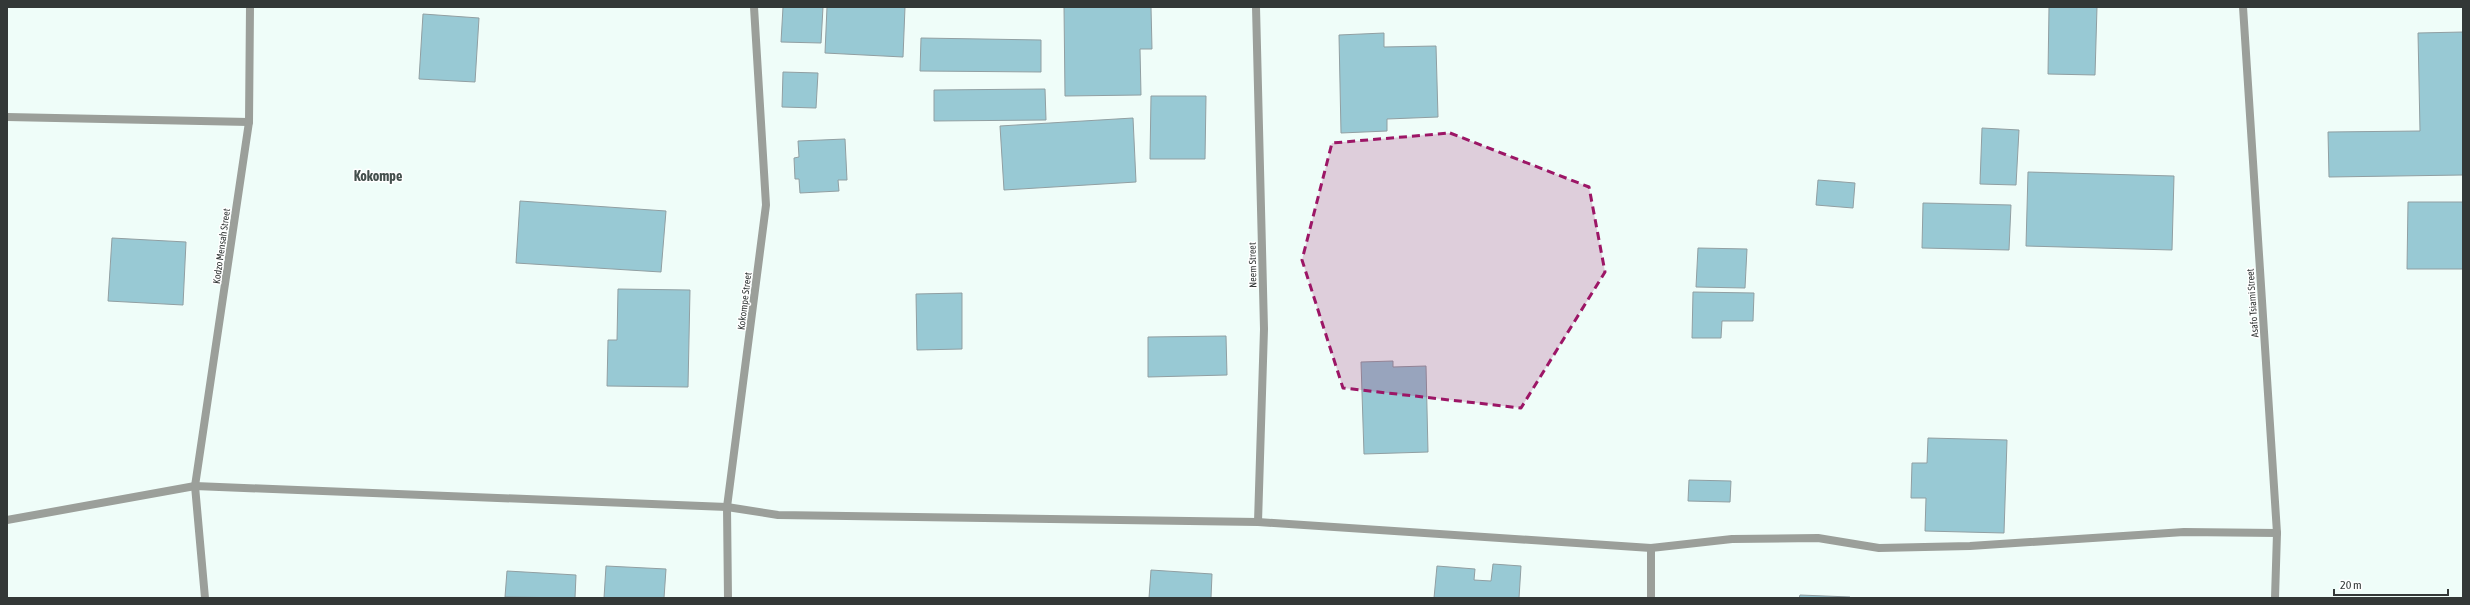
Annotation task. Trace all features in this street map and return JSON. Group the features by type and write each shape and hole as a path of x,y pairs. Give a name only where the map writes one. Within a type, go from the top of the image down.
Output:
{"street":[{"name":"Kodzo Mensah Street","path":"205,598 195,486 249,122 250,7"},
{"name":"Kokompe Street","path":"728,598 727,507 766,205 754,7"},
{"name":"Neem Street","path":"1256,7 1264,329 1258,522"},
{"name":"Asafo Tsiami Street","path":"2244,7 2277,533 2275,598"},
{"path":"7,117 249,122"},
{"path":"7,520 195,486 727,507 778,515 1258,522 1651,548 1732,539 1818,538 1879,548 1970,546 2184,532 2277,533"},
{"path":"1651,548 1651,598"}],"highlighted area":[{"path":"1450,133 1589,187 1605,272 1521,408 1343,388 1302,260 1332,143"}],"building":[{"path":"783,7 823,7 821,43 781,42"},
{"path":"827,7 905,7 903,57 825,53"},
{"path":"1064,7 1151,7 1152,49 1140,49 1141,95 1065,96"},
{"path":"2049,7 2097,7 2095,75 2048,74"},
{"path":"423,14 479,18 475,82 419,79"},
{"path":"2463,32 2463,175 2329,177 2328,132 2420,131 2418,33"},
{"path":"1384,33 1384,47 1436,46 1438,117 1387,119 1387,131 1341,133 1339,35"},
{"path":"921,38 1041,40 1041,72 920,71"},
{"path":"783,72 818,73 816,108 782,107"},
{"path":"1045,89 1046,120 934,121 934,90"},
{"path":"1151,96 1206,96 1205,159 1150,159"},
{"path":"1133,118 1136,182 1004,190 1000,126"},
{"path":"1982,128 2019,130 2016,185 1980,184"},
{"path":"845,139 847,180 838,180 839,191 800,193 799,179 795,179 794,158 799,157 798,141"},
{"path":"2028,172 2174,176 2172,250 2026,246"},
{"path":"1818,180 1855,183 1853,208 1816,205"},
{"path":"520,201 666,211 661,272 516,263"},
{"path":"2408,202 2463,202 2463,269 2407,269"},
{"path":"1923,203 2011,205 2009,250 1922,248"},
{"path":"112,238 186,242 183,305 108,301"},
{"path":"1698,248 1747,249 1745,288 1696,287"},
{"path":"618,289 690,290 688,387 607,386 608,340 617,340"},
{"path":"1693,292 1754,293 1753,321 1722,321 1721,338 1692,338"},
{"path":"962,293 962,349 917,350 916,294"},
{"path":"1226,336 1227,375 1148,377 1148,337"},
{"path":"1393,361 1393,367 1426,366 1428,452 1364,454 1361,362"},
{"path":"1928,438 2007,440 2004,533 1925,531 1926,498 1911,498 1912,463 1927,463"},
{"path":"1689,480 1731,481 1730,502 1688,501"},
{"path":"1493,564 1521,566 1519,598 1434,598 1437,566 1475,569 1474,580 1491,581"},
{"path":"606,566 666,569 664,598 604,598"},
{"path":"1151,570 1212,574 1211,598 1149,598"},
{"path":"507,571 576,575 575,598 505,597"},
{"path":"1800,595 1850,597 1850,598 1799,598"}],"district":[{"name":"Kokompe","path":"378,176"}]}
